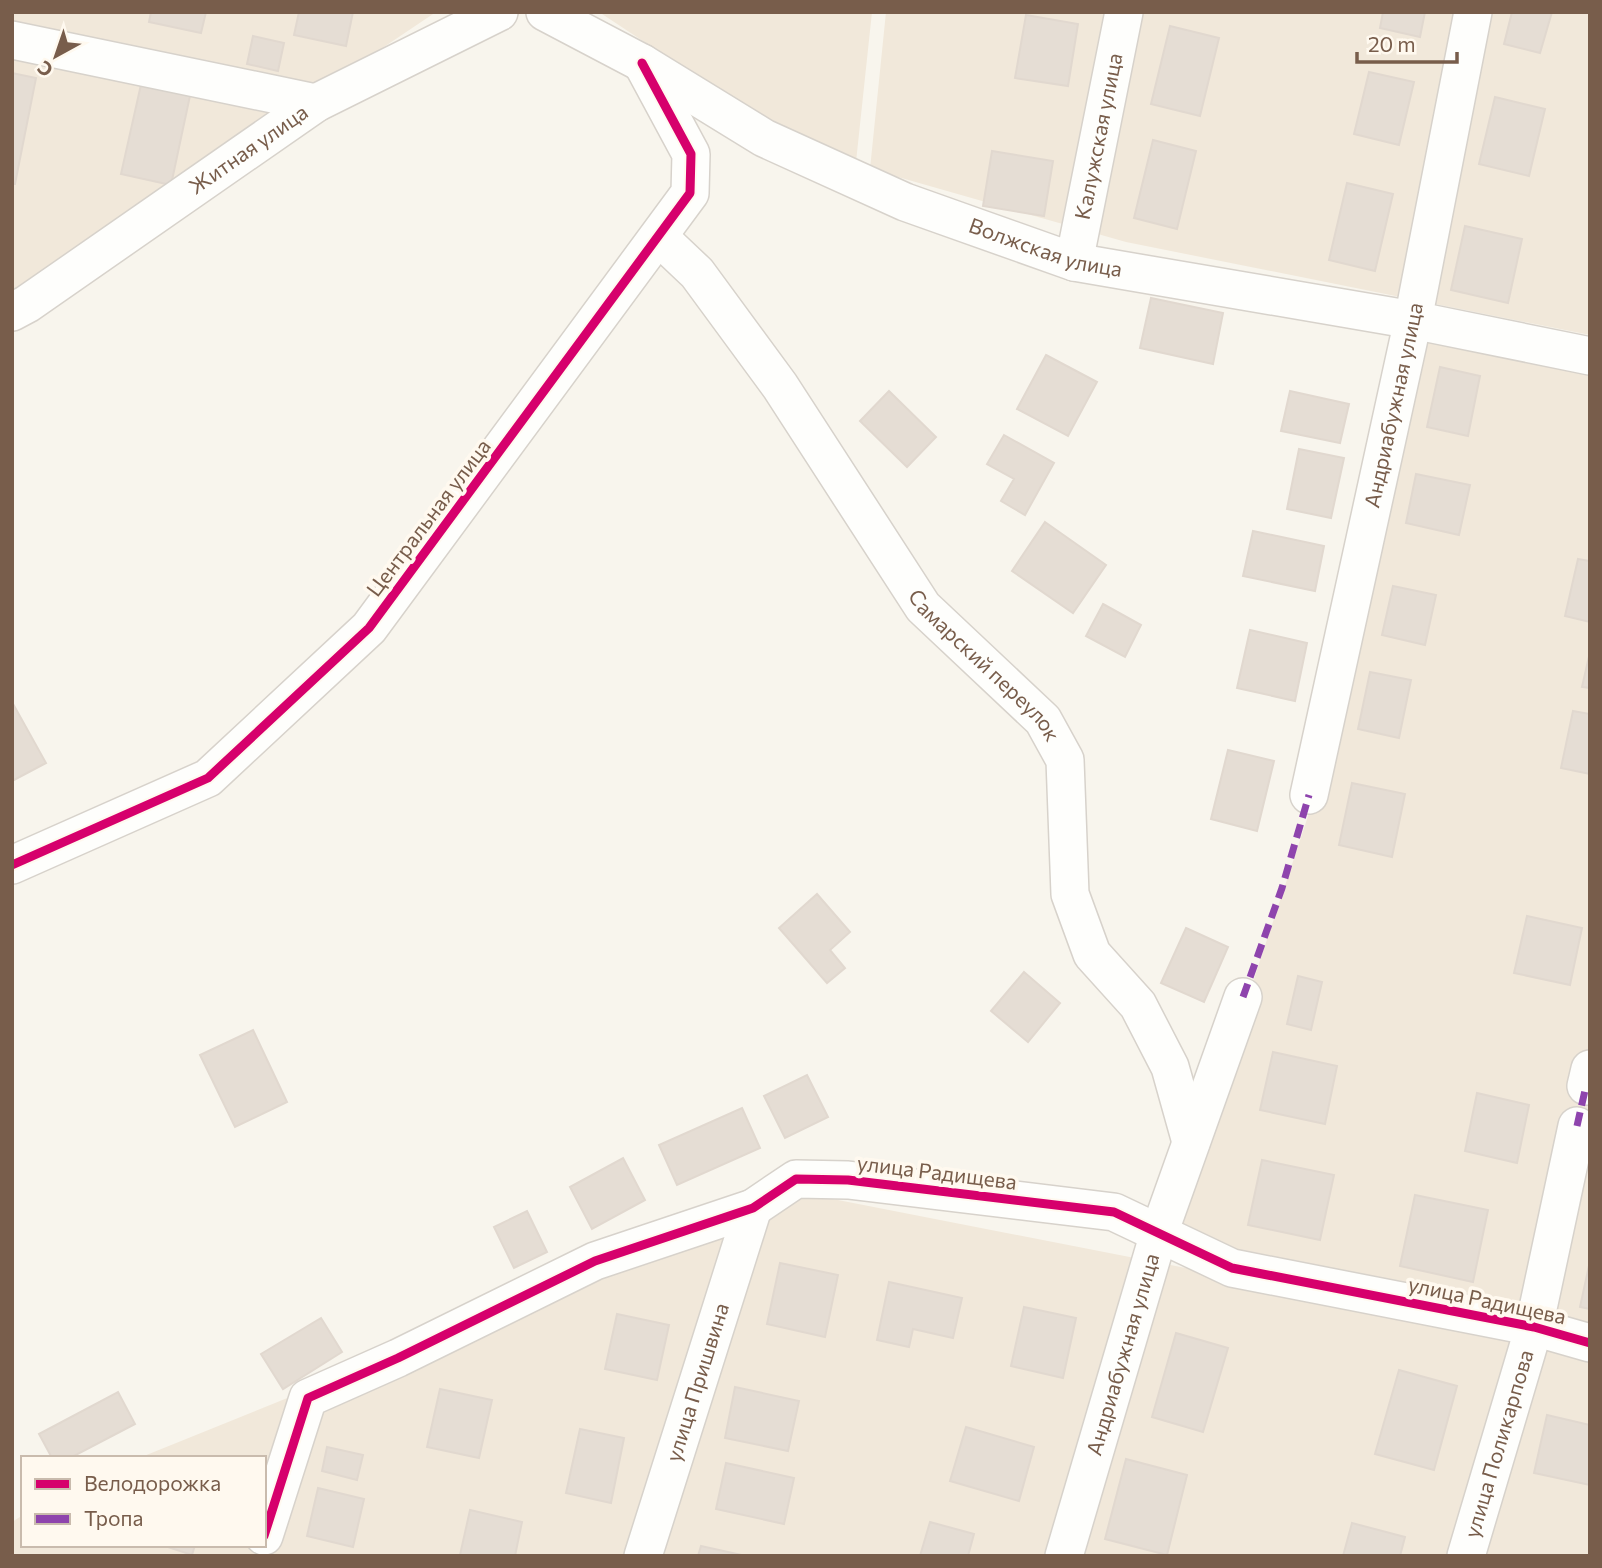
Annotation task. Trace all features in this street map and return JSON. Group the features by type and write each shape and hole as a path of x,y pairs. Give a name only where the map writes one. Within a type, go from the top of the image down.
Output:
{"street":[{"name":"Житная улица","path":"12,312 316,103 499,12"},
{"name":"Волжская улица","path":"545,12 642,63 764,138 905,202 1074,262 1413,320 1590,356"},
{"name":"Калужская улица","path":"1074,262 1124,12"},
{"name":"Андриабужная улица","path":"1309,795 1413,320 1473,12"},
{"path":"12,40 316,103"},
{"name":"Центральная улица","path":"12,865 208,778 369,628 660,238 690,193 691,154 642,63"},
{"name":"Самарский переулок","path":"660,238 697,273 780,386 923,607 1043,720 1065,760 1070,894 1092,954 1138,1005 1170,1067 1191,1142"},
{"name":"Андриабужная улица","path":"1064,1556 1159,1233 1242,997"},
{"name":"улица Поликарпова","path":"1466,1556 1534,1327 1577,1126"},
{"name":"улица Радищева","path":"266,1530 308,1398 398,1358 595,1261 753,1208 796,1179 848,1180 1114,1212 1232,1268 1534,1327 1590,1343"},
{"name":"улица Пришвина","path":"643,1556 753,1208"}],"shaded area":[{"path":"12,12 436,12 12,297"},
{"path":"599,12 872,12 856,162 770,125"},
{"path":"886,12 1590,12 1590,335 1126,242 870,169"},
{"path":"1418,335 1590,370 1590,1326 1164,1250 1320,780"},
{"path":"797,1192 1590,1347 1590,1556 12,1556 12,1522 21,1516 21,1547 266,1547 266,1456 144,1456"}],"building":[{"path":"151,12 206,12 201,33 149,22"},
{"path":"299,12 353,12 346,46 294,35"},
{"path":"1383,12 1425,12 1420,37 1380,28"},
{"path":"1512,12 1552,12 1540,53 1504,44"},
{"path":"1026,15 1078,24 1068,86 1015,78"},
{"path":"1170,26 1219,38 1200,116 1151,104"},
{"path":"253,36 284,43 278,71 247,64"},
{"path":"1369,72 1414,82 1399,145 1354,134"},
{"path":"12,73 36,78 15,184 12,184"},
{"path":"142,80 191,91 171,185 121,174"},
{"path":"1495,97 1545,109 1529,176 1479,164"},
{"path":"1153,140 1196,151 1177,229 1134,218"},
{"path":"992,151 1053,161 1044,216 983,206"},
{"path":"1347,183 1393,194 1375,271 1329,260"},
{"path":"1465,226 1522,239 1508,303 1451,290"},
{"path":"1151,298 1223,313 1213,364 1140,348"},
{"path":"1046,355 1097,382 1068,436 1017,409"},
{"path":"1440,367 1480,376 1468,436 1427,427"},
{"path":"889,391 936,437 907,467 860,421"},
{"path":"1290,391 1349,404 1340,443 1281,431"},
{"path":"1004,435 1054,463 1025,515 1001,501 1014,479 987,464"},
{"path":"1299,449 1344,458 1331,518 1287,509"},
{"path":"1416,474 1470,485 1459,535 1406,523"},
{"path":"1045,522 1106,565 1073,613 1012,571"},
{"path":"1253,531 1324,546 1315,591 1243,576"},
{"path":"1578,559 1590,561 1590,622 1565,616"},
{"path":"1393,586 1436,595 1425,645 1382,635"},
{"path":"1103,604 1141,625 1125,657 1086,636"},
{"path":"1250,630 1307,643 1295,701 1237,688"},
{"path":"1590,652 1590,688 1582,687"},
{"path":"1370,672 1411,680 1399,738 1358,729"},
{"path":"12,702 46,763 12,781"},
{"path":"1573,711 1590,714 1590,774 1561,768"},
{"path":"1228,750 1274,761 1257,831 1211,819"},
{"path":"1352,783 1405,794 1392,857 1339,845"},
{"path":"817,894 850,932 830,950 845,968 827,983 779,928"},
{"path":"1527,916 1582,928 1570,985 1514,973"},
{"path":"1186,928 1228,947 1204,1002 1161,983"},
{"path":"1024,972 1060,1003 1028,1042 991,1011"},
{"path":"1298,976 1322,982 1311,1030 1287,1024"},
{"path":"253,1030 287,1102 235,1127 200,1055"},
{"path":"1273,1052 1337,1066 1325,1124 1260,1110"},
{"path":"807,1075 828,1117 785,1138 764,1096"},
{"path":"1477,1093 1529,1105 1517,1163 1465,1151"},
{"path":"742,1108 760,1148 677,1185 659,1145"},
{"path":"623,1158 645,1200 592,1229 570,1187"},
{"path":"1262,1160 1334,1175 1320,1240 1248,1225"},
{"path":"1415,1195 1488,1210 1473,1282 1400,1266"},
{"path":"527,1211 547,1252 514,1268 494,1227"},
{"path":"1590,1261 1590,1309 1580,1307"},
{"path":"780,1263 838,1275 825,1337 767,1324"},
{"path":"889,1282 962,1298 953,1338 913,1329 909,1347 877,1340"},
{"path":"1024,1307 1076,1318 1063,1378 1011,1366"},
{"path":"617,1314 669,1325 657,1380 605,1369"},
{"path":"321,1318 342,1352 283,1389 261,1354"},
{"path":"1176,1333 1228,1348 1203,1432 1152,1417"},
{"path":"1399,1370 1457,1386 1434,1470 1375,1454"},
{"path":"735,1387 799,1401 788,1451 725,1438"},
{"path":"440,1389 492,1400 479,1458 427,1447"},
{"path":"118,1392 135,1424 74,1456 51,1456 39,1434"},
{"path":"1547,1415 1590,1425 1590,1485 1534,1473"},
{"path":"966,1427 1034,1447 1019,1501 950,1481"},
{"path":"580,1429 624,1438 611,1503 566,1493"},
{"path":"327,1447 363,1455 357,1480 322,1471"},
{"path":"1126,1459 1187,1475 1167,1555 1105,1539"},
{"path":"726,1463 794,1478 784,1524 716,1509"},
{"path":"318,1488 364,1499 353,1547 307,1536"},
{"path":"470,1510 522,1522 515,1556 460,1555"},
{"path":"930,1522 974,1534 968,1556 920,1556"},
{"path":"1352,1523 1405,1537 1400,1556 1343,1556"},
{"path":"701,1546 746,1556 698,1556"},
{"path":"168,1547 194,1547 192,1555"}],"marked path":[{"path":"1243,997 1282,888 1309,795"},
{"path":"1577,1126 1586,1086"}],"cycle path":[{"path":"12,865 208,778 369,628 690,193 691,154 642,63"},
{"path":"266,1530 308,1398 398,1358 595,1261 753,1208 796,1179 848,1180 1114,1212 1232,1268 1534,1327 1590,1343"}]}
